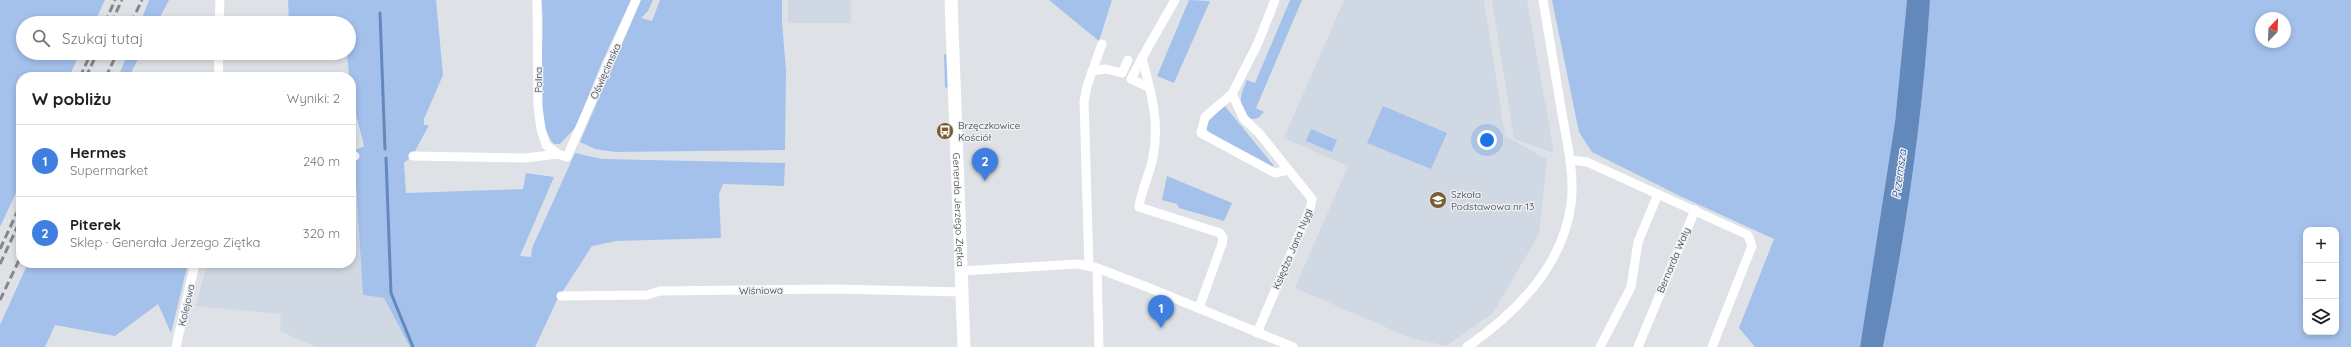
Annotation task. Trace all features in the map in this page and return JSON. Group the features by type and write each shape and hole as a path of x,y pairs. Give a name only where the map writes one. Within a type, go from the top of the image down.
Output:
{"main road":[{"name":"Generała Jerzego Ziętka","path":"951,0 964,347"}],"street":[{"path":"219,16 220,0"},
{"name":"Polna","path":"536,0 538,106 541,129 546,145 558,154 567,157"},
{"name":"Oświęcimska","path":"567,157 636,0"},
{"path":"1150,88 1130,79 1175,0"},
{"path":"1275,0 1258,43 1232,94 1205,117 1200,133 1275,173 1288,170"},
{"path":"1467,347 1509,313 1543,277 1560,246 1571,204 1570,160 1543,0"},
{"path":"1099,347 1084,102 1092,70 1102,44"},
{"path":"1142,58 1156,112 1157,136 1153,159 1139,207 1220,233 1223,238 1199,308"},
{"path":"218,60 219,72"},
{"path":"1092,70 1106,70 1122,73 1128,60"},
{"name":"Księdza Jana Nygi","path":"1232,94 1244,119 1259,133 1312,199 1310,209 1256,333"},
{"name":"Polna","path":"413,156 524,158 558,154"},
{"path":"1570,160 1587,162 1743,231 1748,235 1752,246 1712,347"},
{"path":"1600,347 1631,287 1638,242 1658,194"},
{"name":"Bernarda Wały","path":"1638,347 1695,210"},
{"path":"961,271 1078,264 1093,267 1199,308 1256,333 1293,347"},
{"name":"Kolejowa","path":"176,347 194,268"},
{"name":"Wiśniowa","path":"561,296 647,295 660,291 819,290 962,292"}],"shaded area":[{"path":"0,0 105,0 97,16 16,16 16,60 77,60 71,72 16,72 16,193 0,227"},
{"path":"149,0 169,0 161,16 143,16"},
{"path":"288,0 436,0 443,75 424,119 424,125 429,125 413,155 404,163 406,193 523,189 526,173 554,177 520,256 531,257 532,248 575,153 602,159 785,163 784,186 723,184 719,194 721,238 616,241 592,246 557,300 535,347 410,347 384,298 363,295 356,183 356,150 364,146 356,115 356,72 349,72 348,60 356,60 356,16 289,16"},
{"path":"541,0 631,0 602,62 576,127 560,144 554,144 547,132 543,115 541,75 543,15"},
{"path":"641,0 653,0 648,11 641,18 652,21 660,0 782,0 782,22 786,70 785,150 615,152 595,149 580,142"},
{"path":"788,0 851,0 851,23 788,23"},
{"path":"1049,0 1112,0 1099,41"},
{"path":"1189,0 1210,1 1174,83 1157,76"},
{"path":"1290,0 1302,0 1256,108 1264,112 1258,118 1252,119 1243,111 1241,106 1241,96 1247,80 1255,83"},
{"name":"Szkoła Podstawowa nr 13","path":"1344,0 1484,0 1505,136 1547,159 1539,234 1493,313 1446,346 1411,338 1295,288 1348,166 1284,138"},
{"path":"1492,0 1527,0 1554,153 1514,139"},
{"path":"1552,0 1907,0 1895,122 1860,347 1755,347 1739,328 1774,239 1682,197 1592,152 1579,132"},
{"path":"1930,0 2351,0 2351,347 1883,347 1906,218 1923,87"},
{"path":"944,54 946,54 948,87 945,88"},
{"path":"125,60 138,60 132,72 120,72"},
{"path":"1224,105 1274,166 1271,168 1210,133 1206,129 1207,123"},
{"path":"1383,106 1447,133 1431,169 1367,143"},
{"path":"1311,129 1337,140 1332,152 1306,141"},
{"path":"1167,176 1232,203 1224,221 1179,208 1177,204 1162,200"},
{"path":"356,198 358,198 363,295 384,298 410,347 316,347 280,331 281,314 196,306 206,268 356,268"},
{"path":"26,268 187,268 171,333 158,304 115,336 55,325 45,347 0,347 0,325"}],"water":[{"name":"Przemsza","path":"1907,0 1930,0 1918,131 1906,218 1883,347 1860,347 1895,122"}],"waterway":[{"path":"380,13 385,149"},
{"path":"386,158 391,293 413,347"}],"railway":[{"path":"108,16 115,0"},
{"path":"114,16 122,0"},
{"path":"134,16 142,0"},
{"path":"82,72 88,60"},
{"path":"88,72 94,60"},
{"path":"108,72 114,60"},
{"path":"0,249 16,215"},
{"path":"0,264 16,230"},
{"path":"0,300 16,266"}],"place":[{"name":"Brzęczkowice Kościół","path":"945,131"},
{"name":"Piterek","path":"985,181"},
{"name":"Szkoła Podstawowa nr 13","path":"1438,200"},
{"name":"Hermes","path":"1161,328"}]}
